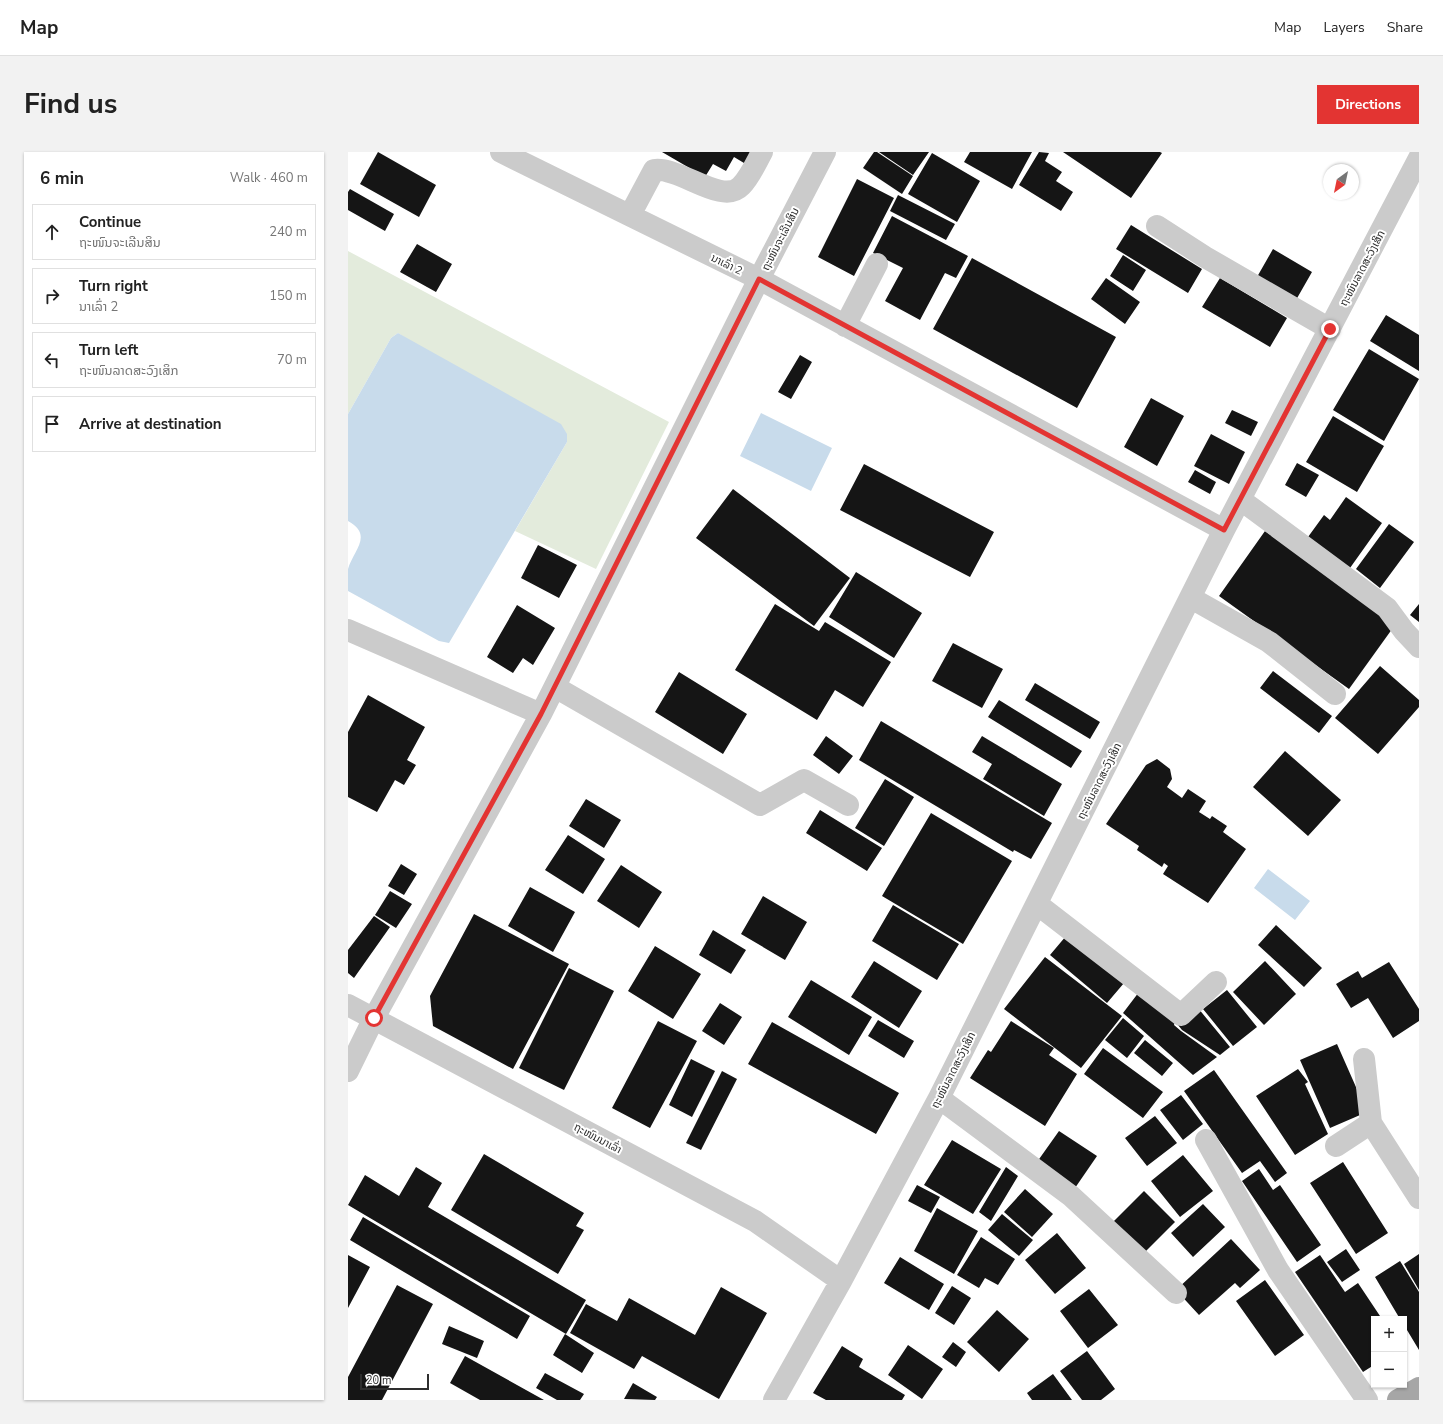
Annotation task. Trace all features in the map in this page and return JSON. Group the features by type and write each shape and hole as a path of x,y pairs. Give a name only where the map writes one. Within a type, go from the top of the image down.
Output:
{"main road":[{"path":"1398,1400 1419,1388"}],"street":[{"path":"630,216 654,170 661,169 674,172 715,190 731,192 741,187 762,152"},
{"name":"ຖະໜົນຈະເລີນສິນ","path":"348,1070 374,1018 541,714 759,279 825,152"},
{"name":"ນາເລົ່າ 2","path":"505,153 759,279 1224,530"},
{"name":"ຖະໜົນລາດສະວົງເສິກ","path":"774,1400 841,1281 939,1098 1224,530 1419,158"},
{"path":"1157,226 1205,257 1330,329"},
{"path":"845,326 877,264"},
{"path":"1241,500 1388,608 1404,631 1419,647"},
{"path":"1191,598 1269,642 1335,694"},
{"path":"348,630 541,714"},
{"path":"555,687 760,805 804,780 848,805"},
{"path":"1037,904 1181,1015 1216,982"},
{"name":"ຖະໜົນນາເລົ່າ","path":"348,1005 755,1221 841,1281"},
{"path":"1364,1059 1371,1123 1419,1198"},
{"path":"939,1098 1071,1196 1176,1293"},
{"path":"1336,1146 1371,1123"},
{"path":"1206,1140 1278,1270 1367,1400"}],"green space":[{"path":"348,251 669,422 596,569 515,531 567,442 398,333 391,338 348,414"}],"water":[{"path":"398,333 561,424 567,434 567,442 449,643 439,641 348,591 348,569 360,544 361,538 360,532 356,526 348,521 348,414 391,338"},
{"path":"761,413 832,448 811,491 740,456"},
{"path":"1268,869 1310,901 1295,920 1254,888"}],"building":[{"path":"378,152 436,185 419,217 360,184"},
{"path":"662,152 756,152 749,166 734,157 726,171 713,164 705,177"},
{"path":"874,152 877,152 913,176 902,194 863,168"},
{"path":"879,152 929,152 913,175"},
{"path":"970,152 1032,152 1012,189 964,162"},
{"path":"1039,152 1049,153 1045,161 1062,172 1056,181 1073,192 1061,211 1019,185"},
{"path":"1063,152 1160,152 1162,153 1131,198"},
{"path":"932,153 980,181 957,222 908,194"},
{"path":"857,179 894,198 854,276 818,257"},
{"path":"350,189 394,214 385,231 348,210 348,192"},
{"path":"898,195 955,224 946,240 890,211"},
{"path":"892,216 968,256 956,278 945,273 920,320 885,301 903,268 873,253"},
{"path":"1131,225 1202,269 1188,293 1116,249"},
{"path":"417,244 452,264 436,292 400,272"},
{"path":"1273,249 1312,272 1296,300 1257,277"},
{"path":"1123,255 1146,270 1133,291 1110,276"},
{"path":"972,258 1116,337 1077,408 933,329"},
{"path":"1106,278 1140,302 1125,324 1091,299"},
{"path":"1220,278 1287,318 1270,347 1202,307"},
{"path":"1386,315 1419,335 1419,371 1370,341"},
{"path":"1369,349 1419,379 1384,441 1333,410"},
{"path":"800,355 812,362 791,399 778,392"},
{"path":"1151,398 1184,416 1157,466 1124,447"},
{"path":"1232,410 1258,422 1251,436 1225,423"},
{"path":"1333,416 1384,446 1357,492 1306,462"},
{"path":"1211,434 1245,452 1229,484 1194,466"},
{"path":"1297,463 1319,475 1306,497 1285,485"},
{"path":"864,464 994,532 970,577 840,510"},
{"path":"1195,470 1216,482 1210,494 1188,482"},
{"path":"733,489 850,578 814,626 696,538"},
{"path":"1346,497 1382,523 1350,568 1308,537 1324,515 1330,520"},
{"path":"1389,524 1414,542 1380,588 1356,569"},
{"path":"1265,531 1395,625 1349,689 1219,596"},
{"path":"538,545 577,565 559,598 521,578"},
{"path":"856,572 922,613 894,658 829,617"},
{"path":"775,604 819,631 825,622 891,662 863,707 835,690 817,720 735,670"},
{"path":"1419,604 1419,622 1410,615"},
{"path":"517,605 555,628 533,665 523,658 513,673 487,657"},
{"path":"953,643 1003,669 982,708 932,681"},
{"path":"1380,666 1419,700 1419,707 1378,754 1335,718"},
{"path":"1273,671 1332,716 1319,733 1260,688"},
{"path":"679,672 747,714 723,754 655,712"},
{"path":"1035,683 1100,722 1090,739 1025,700"},
{"path":"368,695 425,727 407,760 416,765 404,785 395,780 377,812 348,797 348,732"},
{"path":"999,700 1082,751 1071,768 988,717"},
{"path":"881,721 1052,823 1031,859 1014,850 1013,852 859,760"},
{"path":"826,736 853,756 839,774 813,755"},
{"path":"982,736 1062,784 1044,816 983,779 992,764 972,752"},
{"path":"1285,751 1341,800 1308,836 1253,787"},
{"path":"1157,759 1170,769 1172,779 1167,787 1182,798 1188,789 1206,801 1199,812 1210,819 1212,816 1227,826 1223,832 1246,849 1208,903 1163,874 1168,866 1164,863 1162,867 1137,850 1139,846 1106,824 1146,765"},
{"path":"885,779 914,797 884,846 855,828"},
{"path":"586,799 621,820 604,848 569,826"},
{"path":"820,810 882,848 867,871 806,833"},
{"path":"931,813 1012,861 963,944 882,896"},
{"path":"568,835 605,859 583,894 545,870"},
{"path":"401,864 417,874 404,895 388,886"},
{"path":"621,865 662,892 639,928 597,901"},
{"path":"530,887 575,912 553,952 508,926"},
{"path":"390,891 412,904 396,928 375,915"},
{"path":"763,896 807,922 785,960 741,934"},
{"path":"893,905 959,944 937,980 872,941"},
{"path":"474,914 569,964 513,1069 433,1026 430,996"},
{"path":"374,916 390,927 354,978 348,973 348,950"},
{"path":"1276,925 1322,968 1304,987 1258,945"},
{"path":"713,930 746,950 731,974 699,955"},
{"path":"1066,936 1124,983 1107,1003 1050,955"},
{"path":"655,946 701,974 673,1019 628,991"},
{"path":"1045,957 1122,1016 1081,1068 1004,1009"},
{"path":"874,961 922,991 899,1028 851,997"},
{"path":"1265,961 1296,994 1264,1025 1233,992"},
{"path":"1389,962 1419,1009 1419,1021 1393,1038 1368,998 1351,1008 1336,984 1358,971 1362,978"},
{"path":"569,968 614,991 564,1090 519,1068"},
{"path":"811,980 872,1017 849,1055 788,1017"},
{"path":"1227,990 1257,1027 1233,1046 1203,1009"},
{"path":"1139,992 1175,1021 1174,1025 1181,1031 1217,1057 1193,1075 1123,1013"},
{"path":"720,1003 742,1017 724,1045 702,1031"},
{"path":"1198,1008 1230,1047 1220,1055 1182,1030 1178,1025"},
{"path":"1123,1018 1144,1036 1127,1058 1105,1040"},
{"path":"878,1020 914,1041 904,1058 868,1036"},
{"path":"658,1021 697,1041 650,1128 612,1108"},
{"path":"1011,1021 1054,1048 1049,1055 1077,1074 1045,1126 970,1078 988,1050 991,1052"},
{"path":"772,1022 899,1093 876,1134 748,1064"},
{"path":"1145,1040 1173,1063 1162,1076 1134,1053"},
{"path":"1337,1044 1367,1112 1330,1128 1300,1060"},
{"path":"1103,1048 1163,1092 1143,1118 1084,1074"},
{"path":"691,1059 715,1071 692,1117 669,1105"},
{"path":"1298,1069 1308,1082 1305,1084 1328,1134 1295,1155 1256,1096"},
{"path":"1214,1070 1287,1173 1275,1182 1260,1161 1242,1173 1184,1091"},
{"path":"722,1071 737,1079 701,1150 686,1143"},
{"path":"1181,1095 1203,1124 1183,1140 1160,1110"},
{"path":"1155,1116 1177,1143 1147,1166 1125,1138"},
{"path":"1059,1131 1097,1156 1075,1188 1037,1162"},
{"path":"952,1140 1001,1169 973,1214 924,1185"},
{"path":"484,1154 584,1213 576,1226 584,1230 558,1274 451,1210"},
{"path":"1183,1155 1213,1191 1180,1217 1151,1181"},
{"path":"1343,1162 1388,1233 1356,1254 1310,1183"},
{"path":"416,1167 442,1183 428,1207 586,1300 566,1334 348,1205 365,1175 399,1196"},
{"path":"1006,1167 1018,1176 991,1221 979,1212"},
{"path":"1259,1169 1273,1190 1280,1185 1321,1245 1297,1262 1242,1181"},
{"path":"917,1185 940,1197 931,1213 908,1201"},
{"path":"1025,1189 1053,1214 1032,1237 1004,1212"},
{"path":"1144,1191 1175,1222 1143,1254 1112,1223"},
{"path":"1203,1204 1225,1227 1193,1257 1171,1233"},
{"path":"937,1208 978,1231 954,1274 914,1251"},
{"path":"1002,1214 1033,1240 1019,1256 988,1230"},
{"path":"363,1217 530,1316 517,1339 350,1240"},
{"path":"1057,1233 1086,1268 1055,1294 1025,1260"},
{"path":"981,1237 1015,1259 998,1285 985,1278 979,1288 957,1275"},
{"path":"1231,1239 1260,1270 1240,1288 1235,1283 1199,1315 1176,1290"},
{"path":"1346,1249 1360,1270 1342,1282 1327,1262"},
{"path":"1419,1254 1419,1290 1404,1264"},
{"path":"348,1255 370,1267 348,1308"},
{"path":"1320,1255 1345,1292 1358,1283 1380,1316 1371,1316 1371,1367 1363,1372 1295,1272"},
{"path":"900,1257 944,1284 929,1310 884,1283"},
{"path":"1400,1261 1419,1292 1419,1350 1407,1330 1407,1316 1398,1316 1375,1277"},
{"path":"1265,1280 1304,1335 1275,1356 1236,1301"},
{"path":"397,1285 433,1304 382,1400 348,1400 348,1377"},
{"path":"952,1286 971,1298 954,1325 935,1313"},
{"path":"721,1287 767,1313 719,1399 642,1356 634,1369 570,1333 586,1304 617,1321 629,1298 695,1335"},
{"path":"1089,1289 1118,1325 1088,1348 1060,1311"},
{"path":"997,1310 1029,1339 999,1372 967,1342"},
{"path":"449,1326 484,1341 477,1358 442,1344"},
{"path":"565,1334 594,1353 582,1373 553,1355"},
{"path":"953,1342 966,1352 956,1367 942,1357"},
{"path":"908,1345 943,1369 922,1399 888,1375"},
{"path":"842,1346 863,1359 859,1367 905,1395 902,1400 826,1400 813,1393"},
{"path":"1087,1351 1115,1389 1101,1400 1082,1400 1060,1371"},
{"path":"465,1356 544,1400 480,1400 450,1383"},
{"path":"545,1373 584,1394 580,1400 557,1400 536,1388"},
{"path":"1053,1374 1072,1400 1032,1400 1027,1393"},
{"path":"633,1383 657,1397 655,1400 624,1399"}],"route":[{"path":"374,1018 541,714 759,279 1224,530 1330,329"}]}
